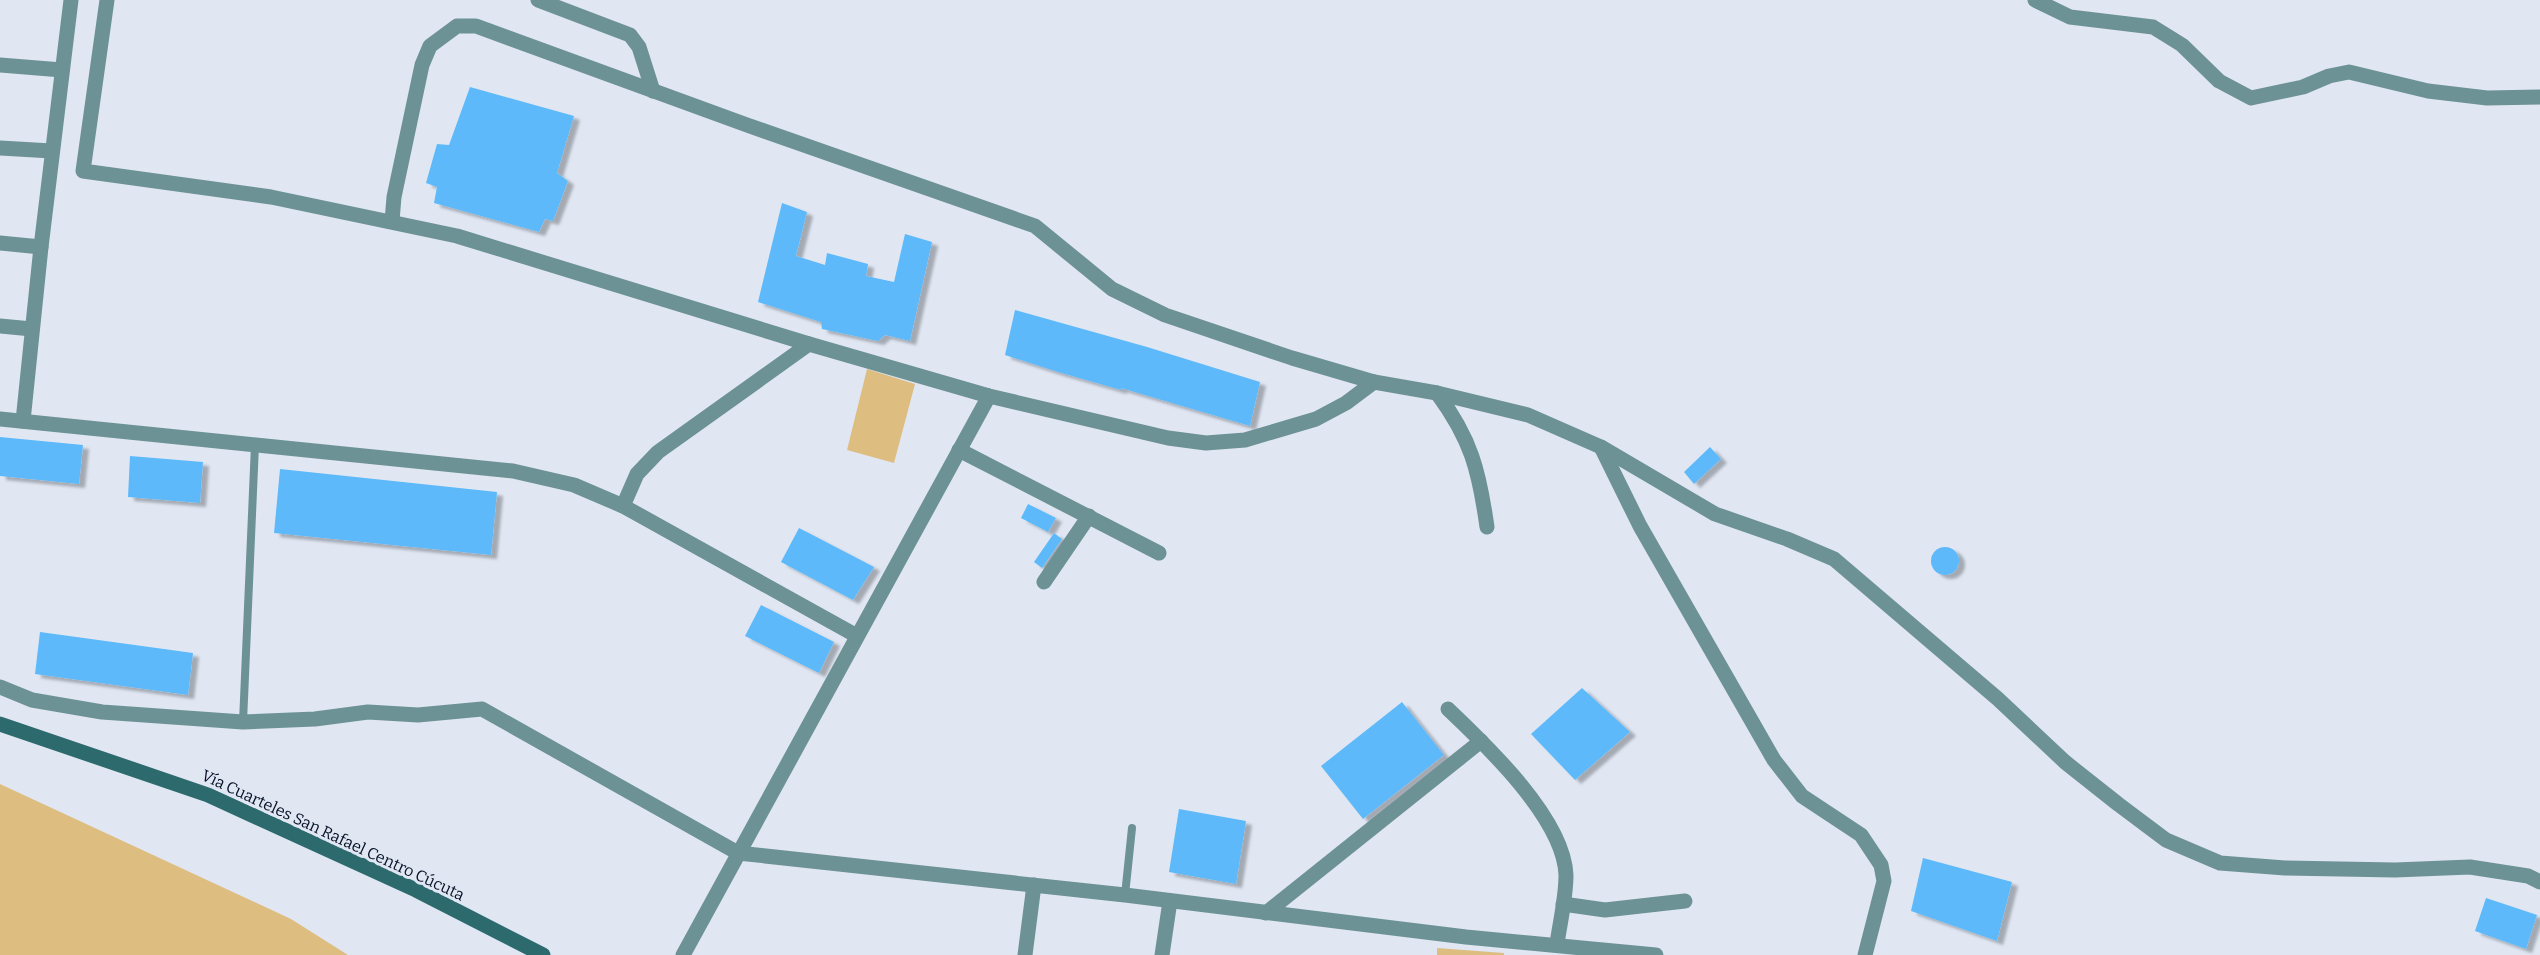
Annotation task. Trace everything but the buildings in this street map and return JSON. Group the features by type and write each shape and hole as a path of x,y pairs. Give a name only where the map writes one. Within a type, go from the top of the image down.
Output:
{"main road":[{"name":"Vía Cuarteles San Rafael Centro Cúcuta","path":"0,724 208,795 416,890 543,955"}],"street":[{"path":"22,421 71,0"},
{"path":"107,0 83,171 260,195 457,236 809,344 989,396 1168,438 1206,443 1245,440 1316,419 1346,403 1374,382"},
{"path":"538,0 630,35 639,47 653,91"},
{"path":"2035,0 2070,16 2153,27 2182,45 2219,81 2252,98 2304,87 2329,76 2349,72 2428,91 2487,98 2540,97"},
{"path":"392,221 394,197 422,64 429,46 457,26 476,26 1035,226 1112,289 1166,315 1292,358 1374,382 1437,393 1528,415 1601,447 1715,514 1787,539 1834,559 1998,699 2065,762 2166,840 2220,863 2285,868 2470,867 2528,876 2540,882"},
{"path":"0,64 62,70"},
{"path":"0,148 52,151"},
{"path":"0,243 41,247"},
{"path":"0,326 32,329"},
{"path":"623,506 637,474 658,452 809,344"},
{"path":"1437,393 1457,420 1471,450 1481,482 1487,527"},
{"path":"683,955 989,396"},
{"path":"0,419 513,471 574,485 623,506 857,636"},
{"path":"1601,447 1640,526 1774,760 1803,796 1861,835 1881,865 1884,881 1865,955"},
{"path":"959,450 1159,553"},
{"path":"1044,582 1089,516"},
{"path":"0,687 32,700 102,712 243,723 315,719 368,712 418,715 482,709 738,853 1125,895 1466,937 1656,955"},
{"path":"1448,709 1481,741 1541,812 1561,848 1566,875 1557,944"},
{"path":"1266,913 1481,741"},
{"path":"1025,955 1034,885"},
{"path":"1162,955 1170,901"},
{"path":"1563,904 1605,910 1686,902"}],"lane":[{"path":"243,723 255,445"},
{"path":"1125,895 1132,828"}],"shaded area":[{"path":"867,369 915,384 894,463 847,450"},
{"path":"0,784 291,919 348,955 0,955"},
{"path":"1437,948 1504,953 1504,955 1437,955"}]}
